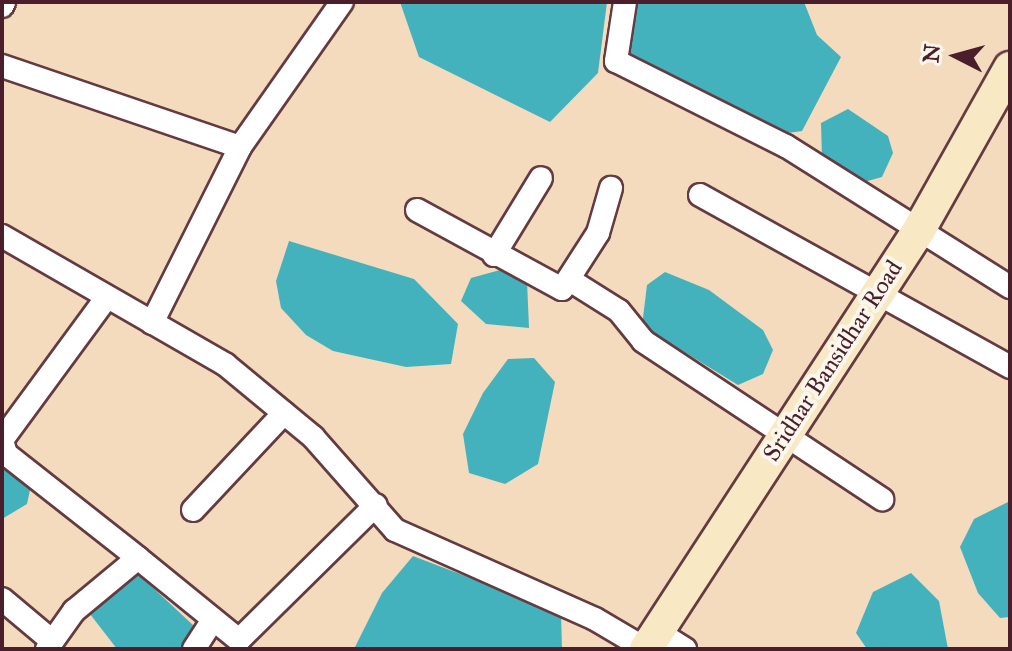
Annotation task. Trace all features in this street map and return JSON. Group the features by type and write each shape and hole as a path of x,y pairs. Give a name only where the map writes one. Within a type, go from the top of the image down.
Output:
{"street":[{"path":"152,323 240,147 342,2"},
{"path":"625,2 616,61 786,146 1010,287"},
{"path":"2,66 240,147"},
{"name":"Sridhar Bansidhar Road","path":"650,643 919,230 1010,68"},
{"path":"494,255 541,178"},
{"path":"417,210 553,289 573,282 611,188"},
{"path":"700,195 1010,367"},
{"path":"2,236 226,365 284,413 376,505 395,530 438,554 650,643 685,649"},
{"path":"573,282 619,311 643,341 783,437 882,499"},
{"path":"107,297 2,440 6,454 212,621 239,640 376,505"},
{"path":"193,510 284,413"},
{"path":"2,599 50,645 74,611 138,558"},
{"path":"194,649 212,621"}],"water":[{"path":"400,2 607,2 598,73 550,122 419,57"},
{"path":"635,2 804,2 817,35 841,57 802,131 774,135 633,61 625,36"},
{"path":"848,109 888,136 893,153 882,177 857,184 822,160 821,123"},
{"path":"289,241 414,279 458,324 451,364 406,367 333,351 306,335 281,308 276,281"},
{"path":"500,270 527,281 529,328 486,324 461,301 471,278"},
{"path":"665,272 709,290 763,330 773,350 763,374 738,385 642,326 647,285"},
{"path":"534,358 555,382 538,464 505,484 469,473 463,434 483,393 508,359"},
{"path":"2,466 30,490 27,504 2,519"},
{"path":"1010,501 1010,617 1000,618 978,593 960,547 974,519"},
{"path":"413,556 561,613 562,649 354,649 382,593"},
{"path":"135,571 194,626 184,649 117,649 90,614"},
{"path":"911,573 939,601 948,649 867,649 856,633 873,592"}]}
